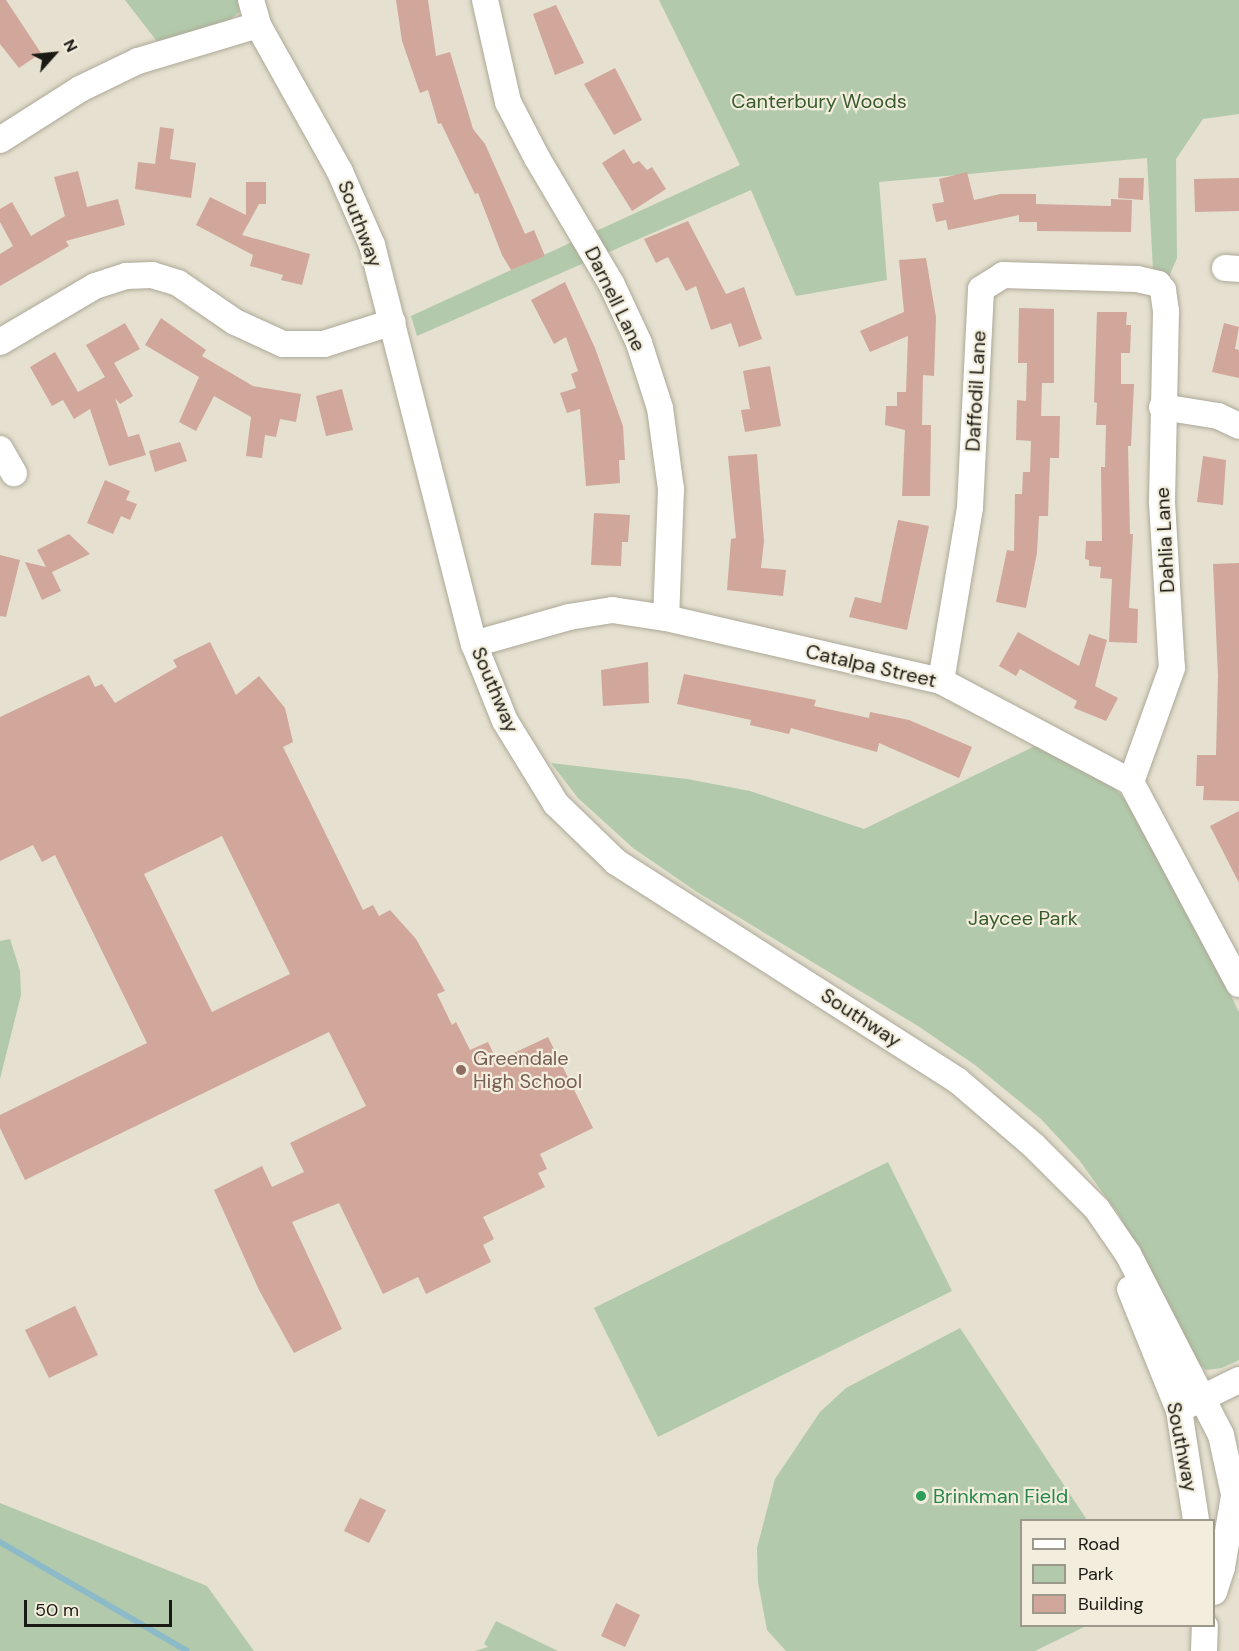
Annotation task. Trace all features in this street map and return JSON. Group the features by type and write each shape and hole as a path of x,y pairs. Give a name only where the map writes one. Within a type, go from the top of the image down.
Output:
{"street":[{"name":"Southway","path":"251,0 258,25 340,172 372,245 474,644 505,721 556,804 616,862 957,1080 1034,1146 1097,1209 1128,1254 1221,1435 1234,1494"},
{"name":"Darnell Lane","path":"485,0 508,102 537,158 612,285 639,343 660,408 671,489 666,618"},
{"path":"0,140 80,89 138,61 258,25"},
{"name":"Daffodil Lane","path":"941,681 970,507 981,289 1003,274 1137,279 1158,285 1163,290"},
{"path":"0,342 95,286 126,276 152,275 178,283 235,322 283,344 324,344 393,322"},
{"name":"Dahlia Lane","path":"1131,782 1172,668 1162,502 1163,290"},
{"path":"1162,407 1218,416 1239,426"},
{"path":"0,449 14,473"},
{"name":"Catalpa Street","path":"474,644 569,616 612,610 666,618 941,681 1131,782"},
{"path":"1131,782 1239,984"},
{"name":"Southway","path":"1097,1209 1179,1410 1196,1519"},
{"path":"1179,1410 1239,1380"},
{"name":"Southway","path":"1215,1589 1222,1567 1239,1469"},
{"path":"1204,1651 1205,1627"}],"green space":[{"path":"125,0 239,0 240,6 239,12 225,24 159,44"},
{"name":"Canterbury Woods","path":"659,0 1239,0 1239,114 1203,119 1176,159 1177,258 1168,279 1153,270 1147,158 879,182 887,280 796,296 751,190 417,336 411,316 740,165"},
{"name":"Jaycee Park","path":"1039,744 1110,784 1124,798 1187,907 1239,1012 1239,1360 1222,1368 1206,1370 1195,1360 1119,1215 1079,1160 1041,1119 975,1065 918,1026 697,892 633,848 578,798 551,763 687,779 750,791 864,829"},
{"path":"10,939 20,971 21,995 0,1079 0,941"},
{"path":"888,1162 952,1291 658,1437 594,1308"},
{"name":"Brinkman Field","path":"960,1328 1086,1519 1020,1519 1020,1627 1084,1627 1035,1651 786,1651 767,1630 758,1582 757,1548 775,1479 820,1412 846,1388"},
{"path":"0,1503 207,1586 254,1651 0,1651"},
{"path":"496,1621 558,1651 475,1651 488,1647 484,1644"}],"building":[{"path":"0,0 6,0 41,53 19,68 0,44"},
{"path":"396,0 428,0 436,56 450,52 473,129 485,144 525,234 534,230 545,256 511,270 502,255 478,193 475,194 441,123 438,124 428,90 420,93 402,41"},
{"path":"556,5 584,63 555,75 533,14"},
{"path":"615,68 642,120 614,135 584,84"},
{"path":"160,127 174,129 170,159 196,163 191,198 135,189 138,162 155,164"},
{"path":"624,149 633,164 639,161 647,170 652,167 666,189 632,211 602,163"},
{"path":"78,171 87,207 118,199 125,225 66,241 69,246 0,286 0,254 13,246 0,222 0,209 12,202 31,236 65,216 54,177"},
{"path":"967,172 974,200 1000,194 1036,194 1036,204 1111,206 1111,199 1132,200 1131,232 1037,231 1037,222 1019,222 1019,215 948,230 946,220 936,222 932,204 944,202 939,179"},
{"path":"1119,178 1144,178 1143,200 1118,198"},
{"path":"1239,178 1239,211 1195,212 1194,179"},
{"path":"246,182 266,182 266,204 259,204 242,235 310,254 302,285 281,280 283,275 250,266 253,255 196,225 210,197 246,215"},
{"path":"688,221 726,294 744,287 762,339 739,347 731,323 711,330 696,286 686,291 668,257 656,263 644,239"},
{"path":"926,258 936,317 934,376 923,375 922,425 931,425 930,496 902,496 905,430 885,425 886,406 897,406 897,392 906,392 908,336 870,352 860,331 904,312 899,260"},
{"path":"565,282 595,348 623,426 625,460 619,460 620,483 586,486 580,409 567,413 560,393 576,388 571,374 578,371 566,337 554,344 531,300"},
{"path":"1019,308 1054,309 1054,383 1042,383 1041,416 1060,416 1059,458 1050,458 1048,516 1039,516 1037,553 1026,608 996,602 1007,550 1014,551 1015,494 1022,494 1023,472 1030,472 1031,441 1016,440 1017,400 1026,401 1027,363 1018,363"},
{"path":"1097,312 1127,312 1126,325 1131,325 1130,353 1121,353 1121,384 1134,384 1131,446 1128,446 1130,534 1133,534 1129,608 1138,609 1137,643 1109,642 1112,579 1100,578 1101,567 1089,566 1089,560 1085,559 1086,541 1102,541 1101,467 1105,467 1106,425 1096,425 1097,403 1094,402"},
{"path":"161,318 206,350 202,356 253,386 301,394 296,422 280,419 276,437 265,435 262,458 246,456 251,417 214,396 196,431 179,422 199,377 145,345"},
{"path":"125,323 140,349 114,363 133,396 120,404 115,398 128,437 139,434 146,455 109,466 90,409 74,419 63,400 52,406 30,367 55,352 78,392 105,377 86,345"},
{"path":"1224,323 1239,327 1235,349 1239,350 1239,378 1212,372"},
{"path":"770,366 781,426 745,432 741,410 750,409 743,371"},
{"path":"342,389 353,430 326,436 316,396"},
{"path":"180,442 187,461 155,472 149,451"},
{"path":"757,454 764,541 761,568 786,570 783,596 727,590 731,539 736,538 728,456"},
{"path":"1203,456 1226,460 1223,505 1197,502"},
{"path":"105,480 130,491 126,500 137,504 130,520 121,516 113,534 87,523"},
{"path":"594,513 630,515 628,542 622,542 621,566 591,565"},
{"path":"898,520 929,526 907,630 849,617 855,597 881,603"},
{"path":"69,534 90,554 52,572 61,591 42,600 25,562 46,567 37,550"},
{"path":"0,555 20,560 6,617 0,616"},
{"path":"1239,563 1239,801 1203,800 1204,786 1196,786 1197,755 1216,755 1218,676 1213,564"},
{"path":"1018,632 1079,666 1089,634 1107,640 1095,686 1118,698 1106,721 1074,708 1077,701 1020,669 1016,676 999,666"},
{"path":"210,642 236,695 259,676 285,708 293,742 283,747 363,910 373,905 379,916 390,910 416,939 445,991 437,994 452,1025 456,1022 470,1050 488,1042 497,1061 548,1037 593,1128 540,1154 547,1169 538,1173 545,1187 483,1217 494,1239 483,1245 491,1262 426,1294 418,1277 383,1294 339,1203 292,1222 342,1329 294,1353 259,1290 214,1190 262,1166 272,1187 304,1172 290,1143 366,1106 329,1032 25,1180 0,1128 0,1115 147,1043 55,855 42,862 33,845 0,861 0,717 89,675 95,687 102,684 115,703 177,667 173,660","holes":["222,836 290,974 212,1012 144,874"]},
{"path":"648,662 649,703 603,706 601,670"},
{"path":"684,674 816,700 814,706 869,718 870,712 909,720 972,747 959,778 879,743 877,752 791,728 789,734 750,725 751,720 677,704"},
{"path":"1239,811 1239,883 1210,826"},
{"path":"75,1306 98,1355 49,1378 25,1330"},
{"path":"360,1498 386,1510 369,1543 344,1531"},
{"path":"616,1603 640,1615 625,1647 601,1636"}],"waterway":[{"path":"0,1542 187,1651"}],"place":[{"name":"Greendale High School","path":"461,1070"},
{"name":"Brinkman Field","path":"921,1496"}]}
